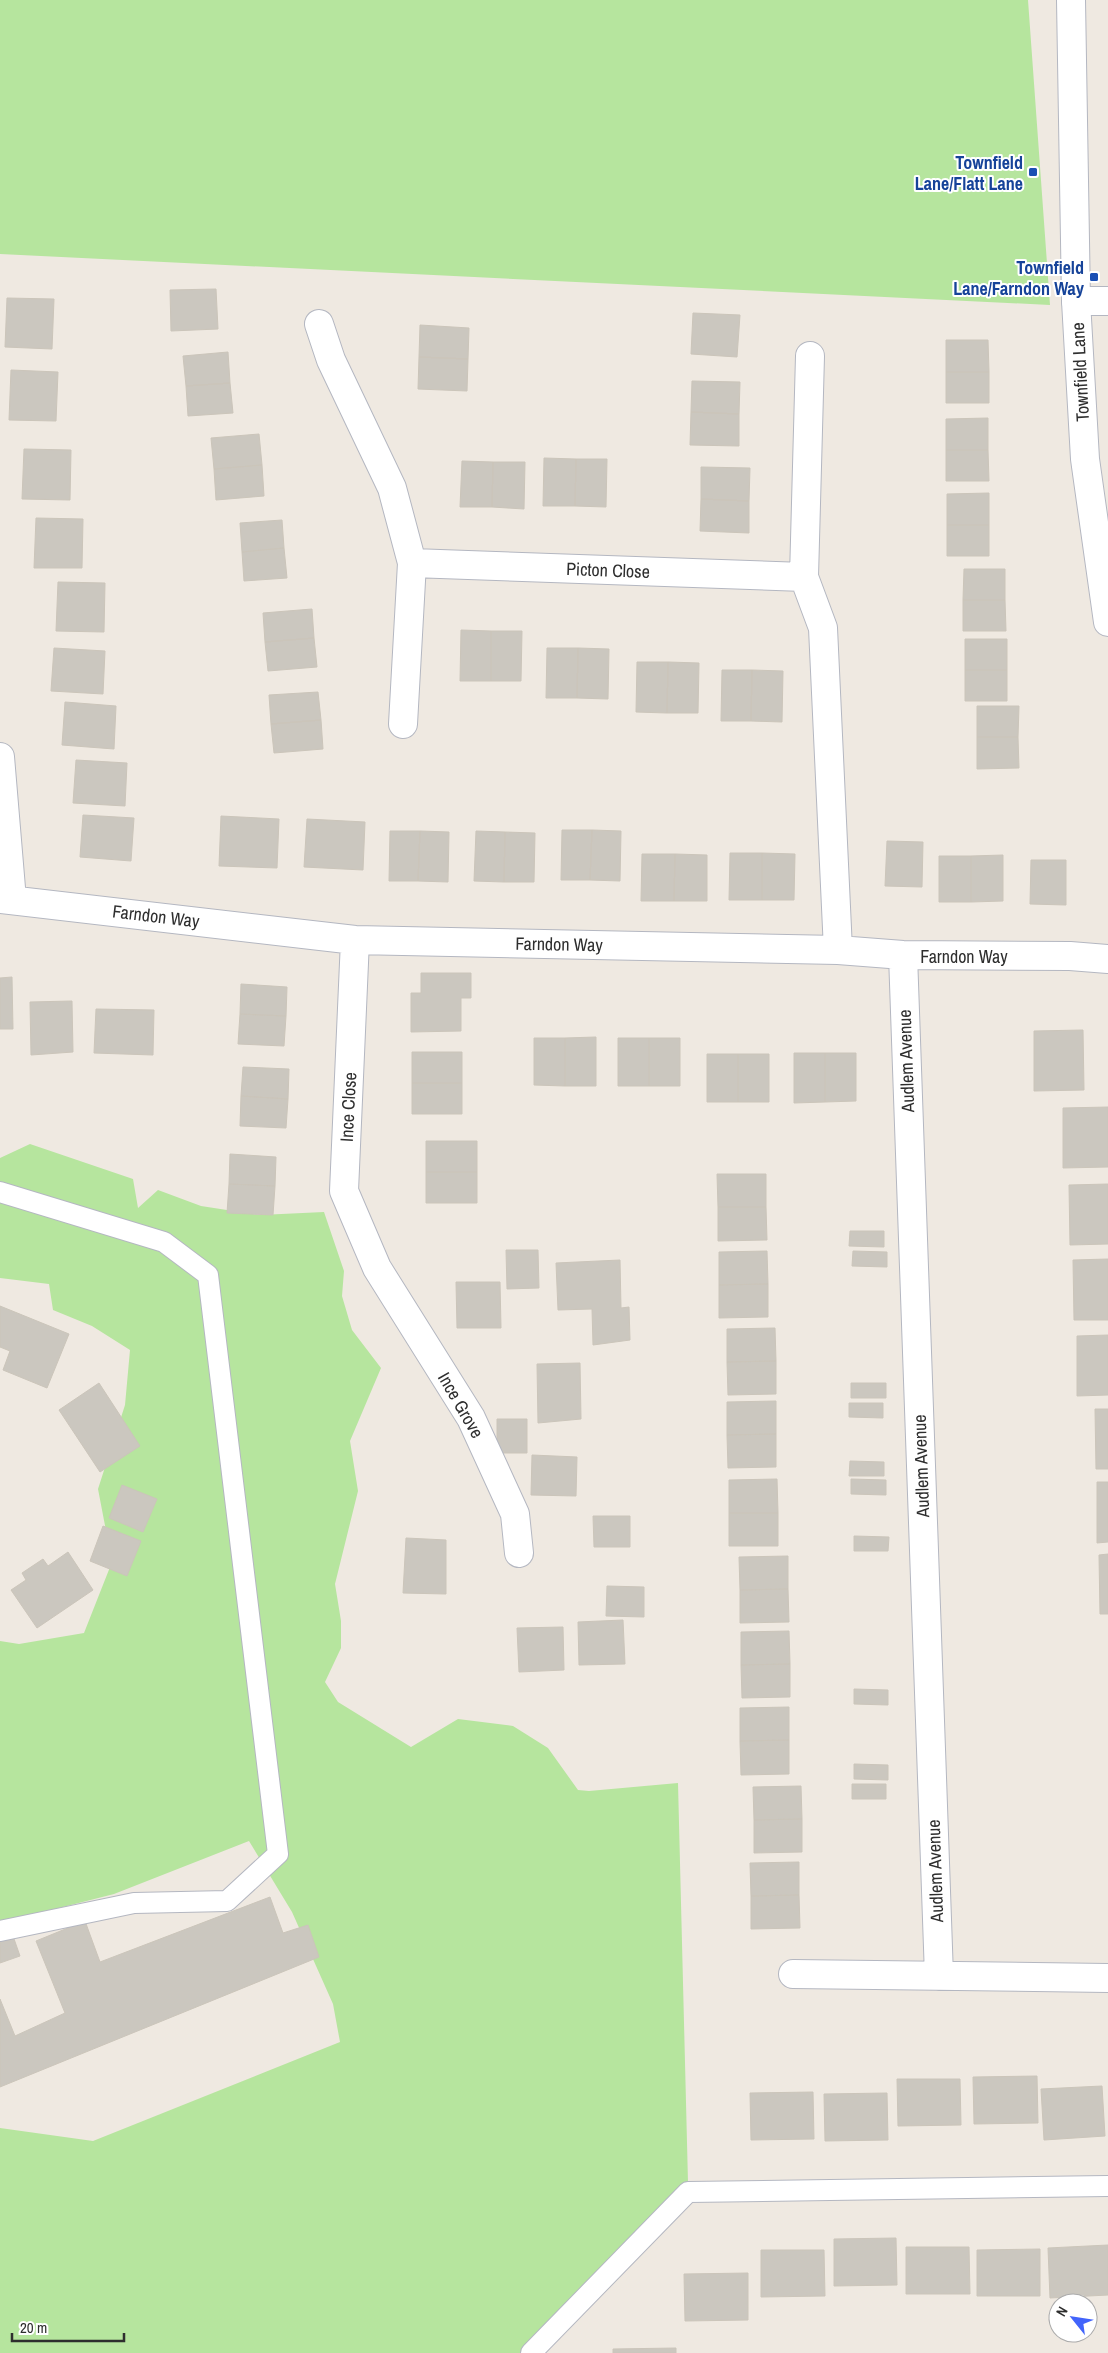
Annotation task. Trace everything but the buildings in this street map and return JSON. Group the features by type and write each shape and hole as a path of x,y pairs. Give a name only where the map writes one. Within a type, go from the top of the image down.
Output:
{"street":[{"name":"Townfield Lane","path":"1071,0 1076,301 1085,459 1108,622"},
{"path":"1076,301 1108,301"},
{"path":"320,324 331,360 392,488 412,563 403,724"},
{"path":"810,356 804,577 824,628 838,950"},
{"name":"Picton Close","path":"412,563 804,577"},
{"name":"Farndon Way","path":"0,757 6,899 356,940 838,950 903,955 1070,956 1108,960"},
{"name":"Ince Close","path":"356,940 344,1191 377,1268"},
{"name":"Audlem Avenue","path":"903,955 939,1976"},
{"name":"Ince Grove","path":"377,1268 471,1418 515,1514 518,1553"},
{"path":"793,1974 1108,1978"}],"lane":[{"path":"0,1192 164,1242 208,1275 278,1854 227,1901 134,1903 0,1931"},
{"path":"531,2353 688,2192 1108,2186"}],"green space":[{"path":"0,0 1028,0 1050,305 0,254"},
{"path":"30,1144 133,1179 138,1208 158,1190 201,1206 260,1215 324,1212 344,1271 342,1296 352,1330 381,1368 350,1441 358,1491 335,1584 341,1621 341,1648 325,1682 338,1702 411,1747 458,1719 513,1726 548,1748 578,1790 589,1791 678,1783 688,2182 521,2353 0,2353 0,2128 93,2141 340,2042 333,2004 292,1912 249,1841 114,1894 0,1923 0,1641 19,1644 84,1633 112,1562 98,1489 125,1405 130,1350 92,1326 53,1310 49,1284 0,1278 0,1158"}],"place":[{"name":"Townfield Lane/Flatt Lane","path":"1033,172"},
{"name":"Townfield Lane/Farndon Way","path":"1094,277"}]}
